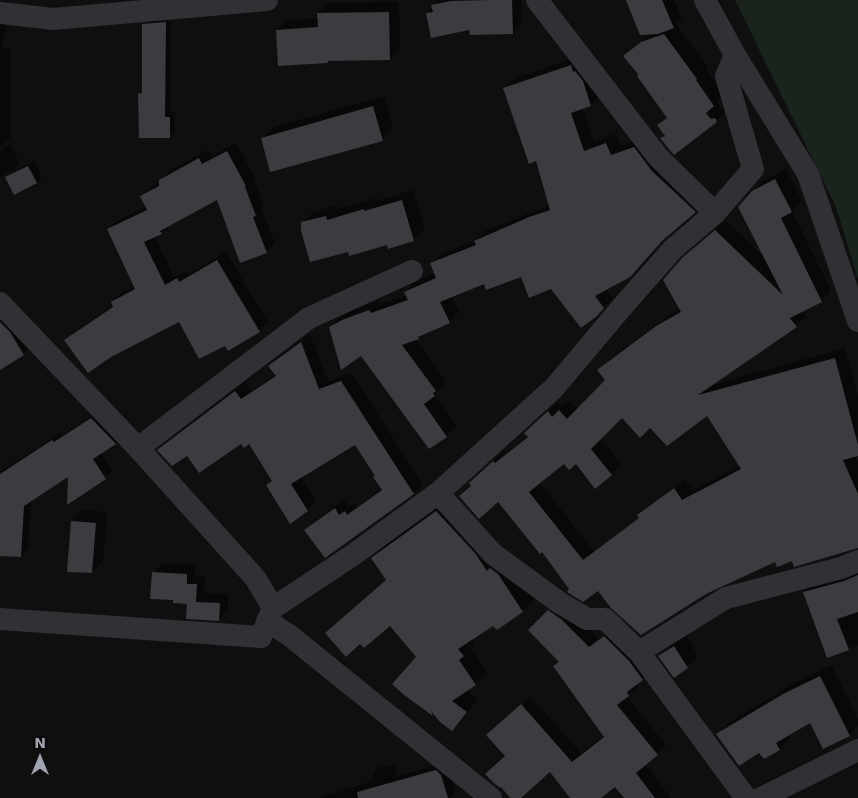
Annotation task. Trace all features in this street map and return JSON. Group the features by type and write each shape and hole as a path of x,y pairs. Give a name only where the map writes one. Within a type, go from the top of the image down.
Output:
{"street":[{"path":"0,13 53,19 267,0"},
{"path":"537,0 658,157 715,213"},
{"path":"705,0 735,55 808,174 858,321"},
{"path":"0,620 261,637 270,614 438,493 554,388 673,250 715,213 753,169 726,76 735,55"},
{"path":"138,448 308,318 412,271"},
{"path":"0,303 138,448 256,579 270,614 289,635 491,798"},
{"path":"438,493 493,554 560,603 587,619 605,619 639,652 746,798"},
{"path":"639,652 726,598 841,568 858,561"},
{"path":"761,798 858,750"}],"shaded area":[{"path":"735,0 858,0 858,279 836,207"}],"building":[{"path":"512,0 513,34 470,35 469,30 431,38 426,13 433,12 431,5 451,1"},
{"path":"626,0 662,0 674,28 658,34 640,35"},
{"path":"389,12 390,60 328,61 328,63 278,66 276,30 318,27 317,13"},
{"path":"166,22 165,117 170,117 170,138 139,138 138,94 142,93 142,24"},
{"path":"664,34 714,106 706,113 711,119 715,118 717,122 674,155 660,138 665,136 657,125 667,118 637,76 638,74 623,56 641,42"},
{"path":"571,65 573,72 575,71 583,81 591,106 571,113 584,151 606,143 611,155 634,147 652,171 696,212 663,240 630,277 595,296 604,308 581,328 551,289 529,298 521,277 486,290 484,284 440,302 450,323 418,337 419,339 402,345 436,391 433,393 435,396 424,404 447,437 429,449 361,356 341,370 329,327 369,310 371,313 408,300 404,292 436,278 430,263 476,245 474,241 550,210 536,161 529,164 503,88"},
{"path":"373,106 383,141 270,172 261,138"},
{"path":"227,151 246,186 256,216 253,217 267,253 240,263 217,200 160,231 162,234 144,242 165,285 177,278 179,282 217,260 260,332 228,351 225,346 199,359 179,322 111,357 88,373 64,340 113,307 111,302 135,289 107,229 147,210 140,196 159,186 159,180 199,158 202,164"},
{"path":"28,166 37,183 14,195 5,177"},
{"path":"775,179 792,212 781,218 822,302 790,318 797,327 698,395 835,358 858,445 858,456 843,460 858,494 858,548 794,567 792,561 777,567 775,562 706,594 641,635 611,608 598,591 583,602 567,592 569,589 542,552 540,554 498,502 479,519 459,496 471,486 469,483 493,461 495,463 528,437 524,433 548,411 552,417 559,410 567,419 605,380 597,370 656,326 681,312 663,280 682,258 715,230 783,295 738,207 752,191","holes":["707,416 741,469 682,500 674,488 637,515 639,518 583,560 529,492 564,464 569,470 576,464 595,489 612,475 591,449 622,418 640,438 650,428 667,446"]},
{"path":"402,200 414,241 388,249 387,245 349,256 348,252 310,262 301,231 301,222 326,216 327,220"},
{"path":"0,322 10,332 24,355 0,370"},
{"path":"301,342 319,389 341,381 414,494 325,558 304,530 335,508 339,515 345,511 347,515 382,490 355,445 291,484 308,511 290,524 266,485 272,481 249,444 244,448 241,444 199,473 187,456 172,466 157,450 235,391 241,399 276,376 268,366"},
{"path":"91,418 116,444 93,459 106,479 67,505 68,477 24,506 21,557 0,556 0,474 52,440 54,442"},
{"path":"436,511 475,553 487,571 490,568 498,574 523,612 497,630 493,626 458,649 464,656 459,660 476,685 452,701 467,712 452,731 440,722 431,711 433,716 392,684 416,657 390,626 364,648 360,644 346,657 325,633 386,580 371,558"},
{"path":"71,521 96,523 92,573 67,572"},
{"path":"152,572 187,574 187,584 197,584 196,602 220,603 219,621 186,619 187,604 173,603 173,600 150,599"},
{"path":"858,575 858,612 837,619 849,650 827,658 803,592 844,581"},
{"path":"548,610 561,619 589,647 604,636 629,661 643,680 627,692 629,696 617,705 658,755 636,773 655,798 624,798 615,787 601,798 570,798 550,772 521,798 510,798 501,787 485,774 505,756 486,735 521,704 572,762 604,737 553,666 559,662 528,630"},
{"path":"674,646 688,668 674,678 658,656"},
{"path":"820,676 850,736 823,749 810,723 776,743 780,750 764,759 759,753 739,766 716,734 783,694"},
{"path":"436,770 441,775 448,798 358,798 357,792"}]}
